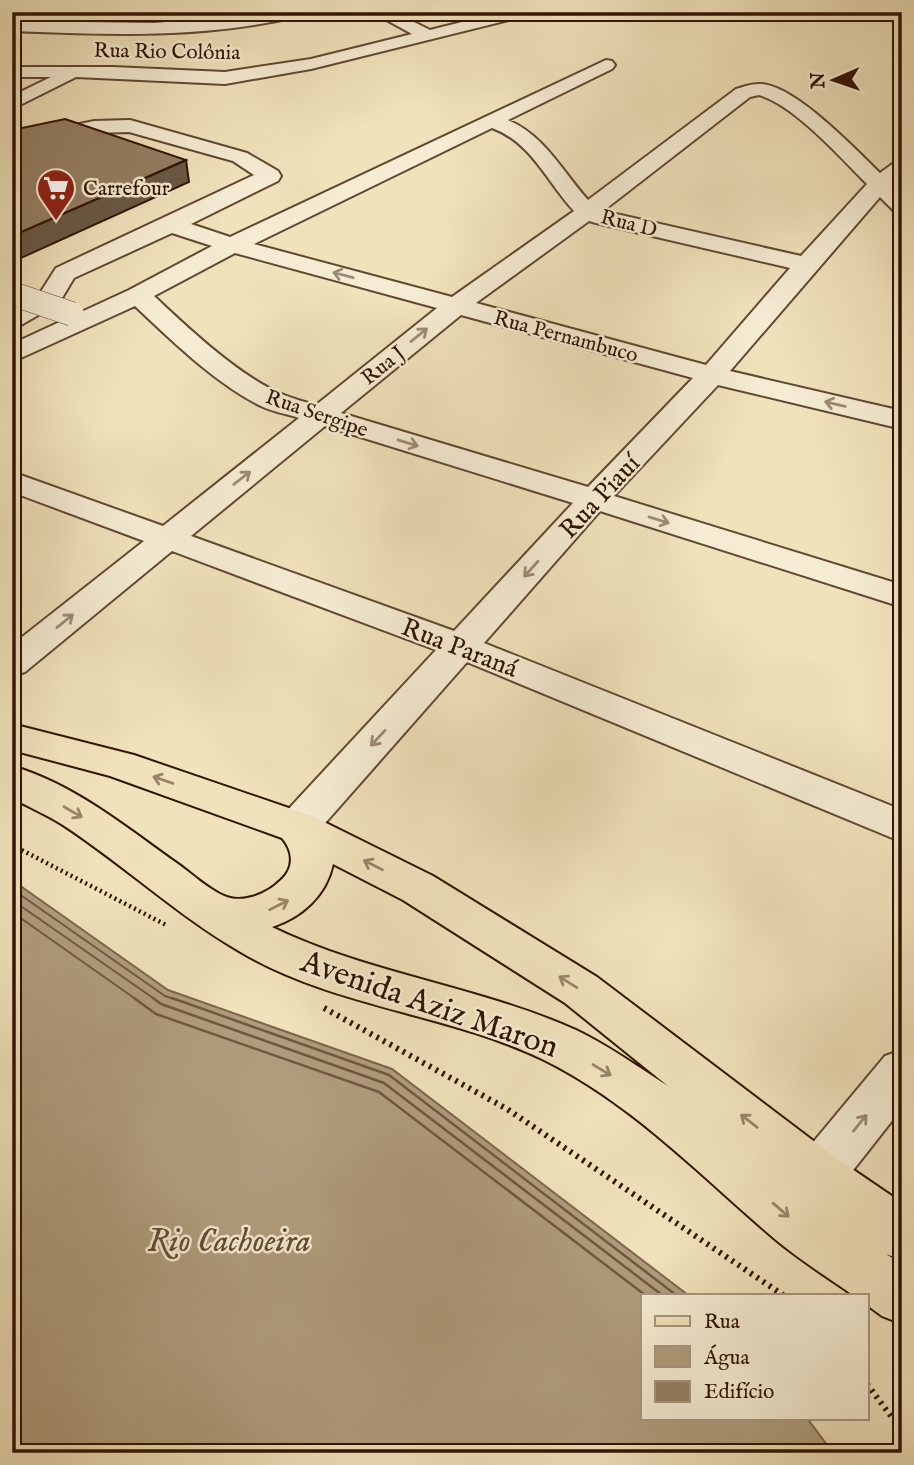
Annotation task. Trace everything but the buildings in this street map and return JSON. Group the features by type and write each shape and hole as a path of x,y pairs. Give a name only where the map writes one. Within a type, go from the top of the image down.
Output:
{"main road":[{"path":"12,737 120,765 297,827 418,888 580,990 818,1175 902,1234"},
{"name":"Avenida Aziz Maron","path":"12,780 77,814 194,921 257,940 321,969 492,1019 560,1045 617,1079 687,1127 796,1223 902,1297"},
{"path":"194,921 266,911 290,899 306,881 313,862 309,842 297,827"}],"street":[{"path":"12,26 123,30 296,12"},
{"path":"380,12 430,36"},
{"name":"Rua Rio Colônia","path":"12,72 113,72 225,78 311,64 523,12"},
{"path":"12,37 32,44"},
{"path":"58,52 113,72"},
{"path":"12,354 79,317 138,295 232,245 294,198 489,120 606,65"},
{"path":"12,103 43,86 86,72"},
{"name":"Rua J","path":"12,664 456,306 587,212 743,93 766,90 780,95 831,137 879,184"},
{"name":"Rua D","path":"489,120 510,126 526,138 587,212 806,265"},
{"path":"12,144 94,127 131,126 240,157 285,183 294,198"},
{"name":"Rua Piauí","path":"297,827 593,500 712,375 879,184 902,166"},
{"path":"13,303 50,298 65,273 270,176"},
{"path":"879,184 902,206"},
{"name":"Rua Pernambuco","path":"171,225 232,245 712,375 902,420"},
{"name":"Rua Sergipe","path":"138,295 178,334 239,382 273,401 834,573 902,597"},
{"path":"13,303 79,317"},
{"name":"Rua Paraná","path":"12,481 462,647 902,827"},
{"path":"818,1175 902,1071"}],"path":[{"path":"12,845 194,921"},
{"path":"319,1006 507,1109 782,1294"},
{"path":"869,1387 902,1432"}],"water":[{"name":"Rio Cachoeira","path":"12,880 168,990 392,1069 687,1294 641,1294 641,1420 808,1420 833,1453 12,1453"}],"place":[{"name":"Carrefour","path":"56,222"}]}
